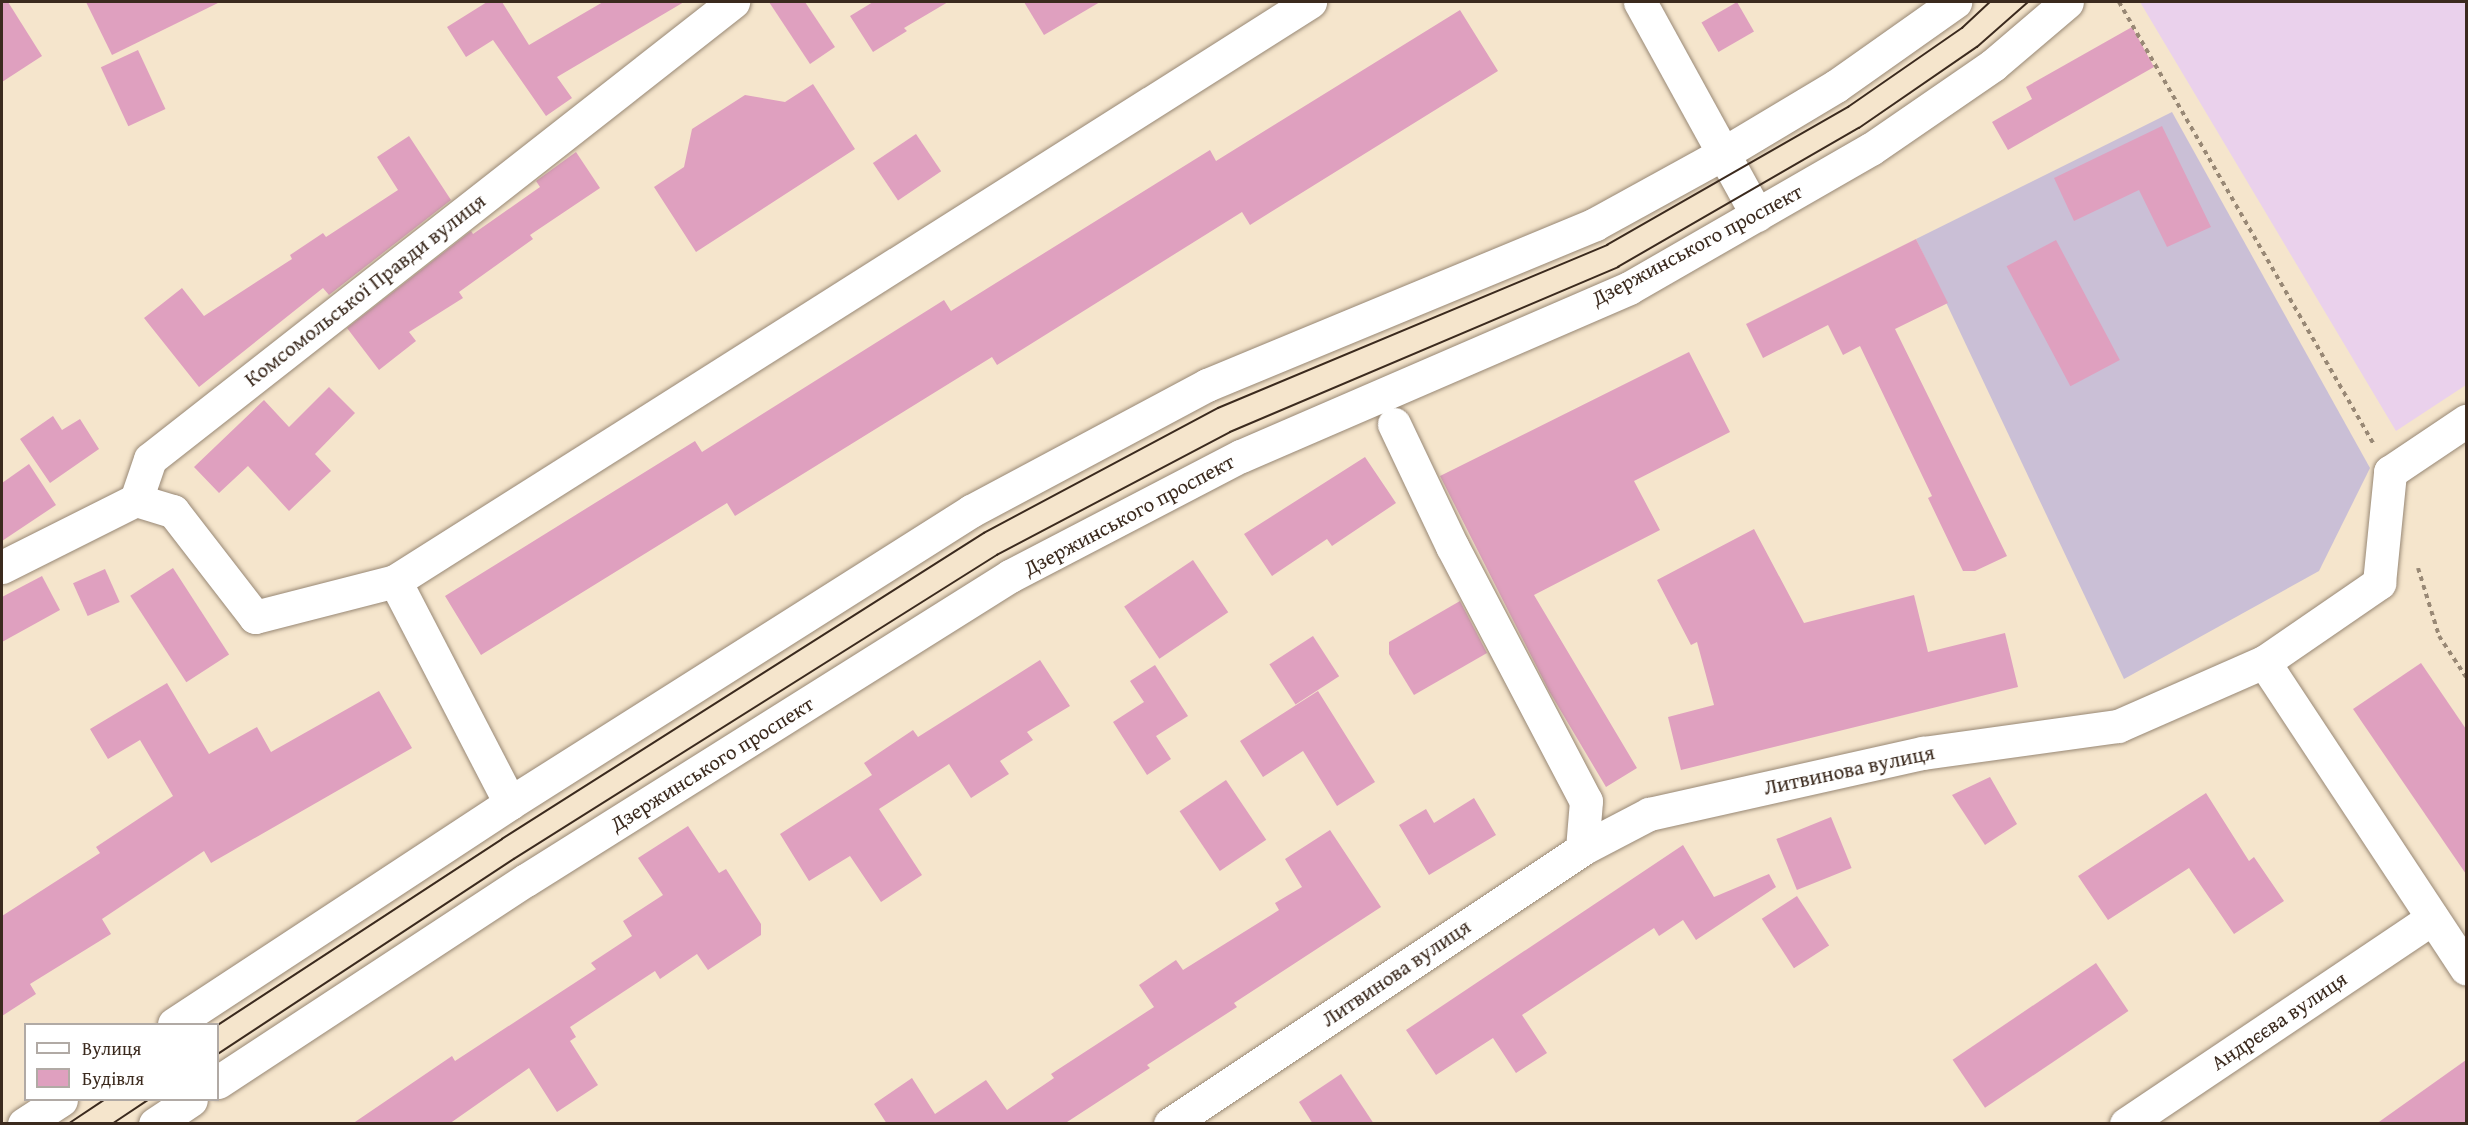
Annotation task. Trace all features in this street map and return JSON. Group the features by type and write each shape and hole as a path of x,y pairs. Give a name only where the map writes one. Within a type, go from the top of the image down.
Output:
{"street":[{"name":"Комсомольської Правди вулиця","path":"136,500 150,459 733,2"},
{"path":"2,567 136,500 173,511 255,617 395,581 1310,2"},
{"path":"1640,2 1757,214"},
{"path":"176,1023 510,803 992,500 1207,385 1595,224 1724,153 1836,86 1955,2"},
{"name":"Дзержинського проспект","path":"219,1081 526,880 1010,576 1241,456 1629,288 1880,143 1993,65 2067,2"},
{"path":"2390,472 2466,421"},
{"path":"1394,424 1452,546 1586,801 1582,849"},
{"name":"Литвинова вулиця","path":"1170,1124 1582,849 1649,814 1923,753 2118,726 2264,662 2379,583 2390,472"},
{"path":"395,581 510,803"},
{"path":"2264,662 2466,968"},
{"name":"Андрєєва вулиця","path":"2126,1124 2432,918"},
{"path":"24,1124 59,1101"},
{"path":"155,1124 190,1101"}],"path":[{"path":"2119,2 2390,472"},
{"path":"2416,560 2439,636 2466,677"}],"shaded area":[{"path":"2140,2 2466,2 2466,385 2396,431"},
{"path":"2172,112 2370,468 2319,571 2124,679 1916,239"}],"building":[{"path":"2,2 8,2 42,56 2,82"},
{"path":"86,2 220,2 112,55"},
{"path":"487,2 502,2 529,45 603,2 684,2 557,77 572,98 546,116 493,40 466,57 447,27"},
{"path":"769,2 805,2 835,47 810,64"},
{"path":"873,2 948,2 904,28 907,31 873,52 850,16"},
{"path":"1024,2 1100,2 1044,35"},
{"path":"1737,2 1754,31 1718,52 1701,22"},
{"path":"1460,10 1498,71 1250,225 1242,212 997,365 992,357 735,516 727,503 481,655 445,596 695,441 702,452 944,300 951,311 1210,150 1216,161"},
{"path":"2132,27 2154,67 2008,150 1992,122 2032,99 2026,87"},
{"path":"138,50 165,109 128,126 101,67"},
{"path":"813,84 855,149 696,252 654,187 684,167 692,129 745,95 785,102"},
{"path":"2162,126 2211,227 2167,247 2139,190 2074,221 2054,178"},
{"path":"916,134 941,171 898,200 873,163"},
{"path":"409,136 451,200 329,295 323,288 199,387 144,318 182,288 204,316 292,259 290,255 323,233 326,237 398,190 377,157"},
{"path":"576,152 600,188 530,235 533,239 459,292 463,298 409,332 416,341 379,370 347,328 471,231 473,234 540,187 536,181"},
{"path":"1916,239 1948,303 1895,329 2007,556 1975,571 1963,571 1928,498 1932,496 1860,346 1843,355 1828,325 1763,358 1746,324"},
{"path":"2056,240 2120,360 2070,386 2007,266"},
{"path":"1689,352 1730,432 1634,481 1660,530 1534,595 1637,768 1606,787 1549,691 1440,476"},
{"path":"329,387 355,413 315,454 331,471 289,511 248,466 219,493 194,467 264,400 289,427"},
{"path":"53,416 62,430 80,419 99,449 50,483 20,439"},
{"path":"1365,457 1396,503 1332,546 1327,539 1272,576 1244,534"},
{"path":"29,464 56,505 2,541 2,483"},
{"path":"1754,529 1804,623 1914,595 1928,652 2005,633 2018,687 1681,770 1668,717 1714,705 1697,642 1691,645 1657,580"},
{"path":"1193,560 1228,612 1159,659 1124,606"},
{"path":"173,568 229,654 186,682 130,596"},
{"path":"105,569 120,602 88,616 73,583"},
{"path":"42,576 60,610 2,642 2,597"},
{"path":"1460,601 1487,653 1414,695 1389,654 1389,642"},
{"path":"1313,636 1339,676 1296,705 1269,664"},
{"path":"1040,660 1070,706 1027,732 1033,740 1000,761 1009,774 971,798 949,764 879,809 922,875 881,902 850,856 809,881 780,834 872,775 864,763 913,730 918,737"},
{"path":"2421,663 2466,729 2466,874 2353,709"},
{"path":"1155,665 1188,716 1156,736 1171,759 1147,775 1113,722 1144,702 1130,681"},
{"path":"167,683 209,754 257,727 271,752 379,691 412,748 211,863 204,851 102,919 111,934 30,984 36,994 2,1016 2,916 100,853 96,847 173,796 140,740 108,759 90,729"},
{"path":"1318,691 1375,782 1337,806 1303,751 1263,777 1240,741"},
{"path":"1990,777 2017,824 1985,845 1952,795"},
{"path":"1226,780 1266,840 1220,871 1180,811"},
{"path":"2206,793 2249,861 2254,857 2284,901 2234,934 2189,868 2108,920 2078,876"},
{"path":"1474,798 1496,835 1429,875 1399,825 1426,809 1434,823"},
{"path":"1831,817 1852,868 1797,890 1776,839"},
{"path":"688,826 719,873 726,869 761,924 761,935 708,970 697,954 660,979 655,971 570,1027 576,1037 570,1041 598,1085 557,1112 529,1068 449,1124 352,1124 452,1056 455,1061 596,969 591,963 632,936 623,921 663,895 638,858"},
{"path":"1330,830 1381,907 1234,1003 1237,1007 1147,1065 1150,1068 1064,1124 887,1124 874,1104 912,1078 935,1114 986,1080 1007,1110 1054,1078 1051,1074 1154,1007 1139,985 1176,960 1183,970 1279,910 1275,903 1302,887 1285,859"},
{"path":"1683,845 1714,897 1769,874 1776,887 1696,940 1683,920 1659,936 1654,928 1522,1015 1547,1053 1516,1073 1493,1038 1436,1075 1406,1030"},
{"path":"1797,896 1829,945 1794,968 1762,919"},
{"path":"2096,963 2128,1011 1985,1108 1953,1060"},
{"path":"2466,1060 2466,1124 2376,1124"},
{"path":"1341,1074 1374,1124 1313,1124 1299,1102"}],"tram line":[{"path":"219,1024 502,839 984,533 1218,408 1607,245 1848,107 1962,28 1990,2"},
{"path":"219,1053 514,859 997,555 1230,432 1618,267 1859,128 1977,47 2028,2"},
{"path":"68,1124 102,1101"},
{"path":"112,1124 146,1101"}]}
